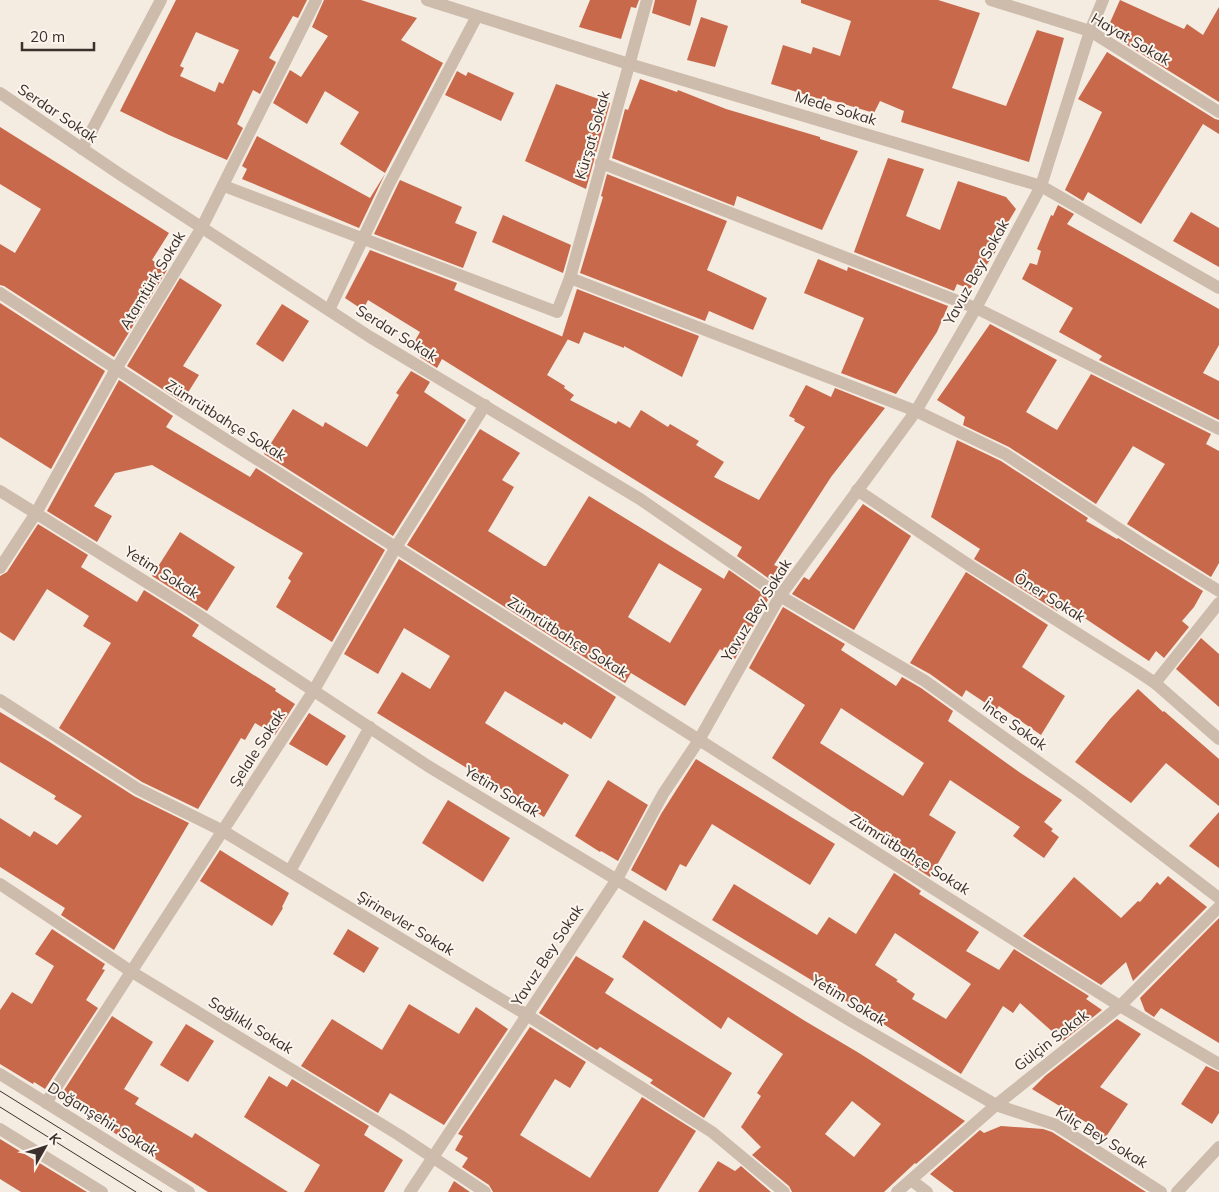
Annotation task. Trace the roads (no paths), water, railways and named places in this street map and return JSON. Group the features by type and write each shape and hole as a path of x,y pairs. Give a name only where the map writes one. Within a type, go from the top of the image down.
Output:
{"street":[{"path":"82,149 161,0"},
{"name":"Atamtürk Sokak","path":"0,568 36,513 116,369 202,227 316,0"},
{"name":"Mede Sokak","path":"427,0 629,64 1041,186 1219,288"},
{"name":"Kürşat Sokak","path":"363,239 557,312 570,278 647,0"},
{"name":"Hayat Sokak","path":"991,0 1090,31 1219,112"},
{"name":"Yavuz Bey Sokak","path":"410,1192 617,879 663,794 699,740 780,596 916,411 976,308 1041,186 1090,31 1103,0"},
{"path":"329,310 388,186 477,16"},
{"name":"Serdar Sokak","path":"0,93 82,149 370,337 640,499 780,596"},
{"path":"601,162 976,308 1219,429"},
{"path":"224,186 363,239"},
{"path":"570,278 916,411 1005,454 1142,544 1219,591"},
{"name":"Zümrütbahçe Sokak","path":"0,293 116,369 699,740 1120,1006 1219,1064"},
{"name":"Şelale Sokak","path":"46,1102 314,690 396,547 485,405"},
{"name":"Öner Sokak","path":"857,490 972,567 1134,668 1155,683 1219,739"},
{"name":"Yetim Sokak","path":"0,491 191,610 428,766 859,1026 996,1104"},
{"name":"İnce Sokak","path":"780,596 925,681 1083,794 1219,898"},
{"path":"1155,683 1219,603"},
{"name":"Şirinevler Sokak","path":"0,700 138,790 223,831 527,1015 712,1132 784,1192"},
{"path":"290,871 370,727"},
{"name":"Sağlıklı Sokak","path":"0,884 132,972 485,1192"},
{"name":"Gülçin Sokak","path":"897,1192 996,1104 1120,1006 1219,907"},
{"name":"Doğanşehir Sokak","path":"0,1074 189,1192"},
{"name":"Kılıç Bey Sokak","path":"996,1104 1056,1125 1161,1192"},
{"path":"0,1129 102,1192"},
{"path":"1177,1192 1219,1147"},
{"path":"911,1180 927,1192"}],"tram line":[{"path":"0,1091 162,1192"},
{"path":"0,1107 136,1192"}]}
